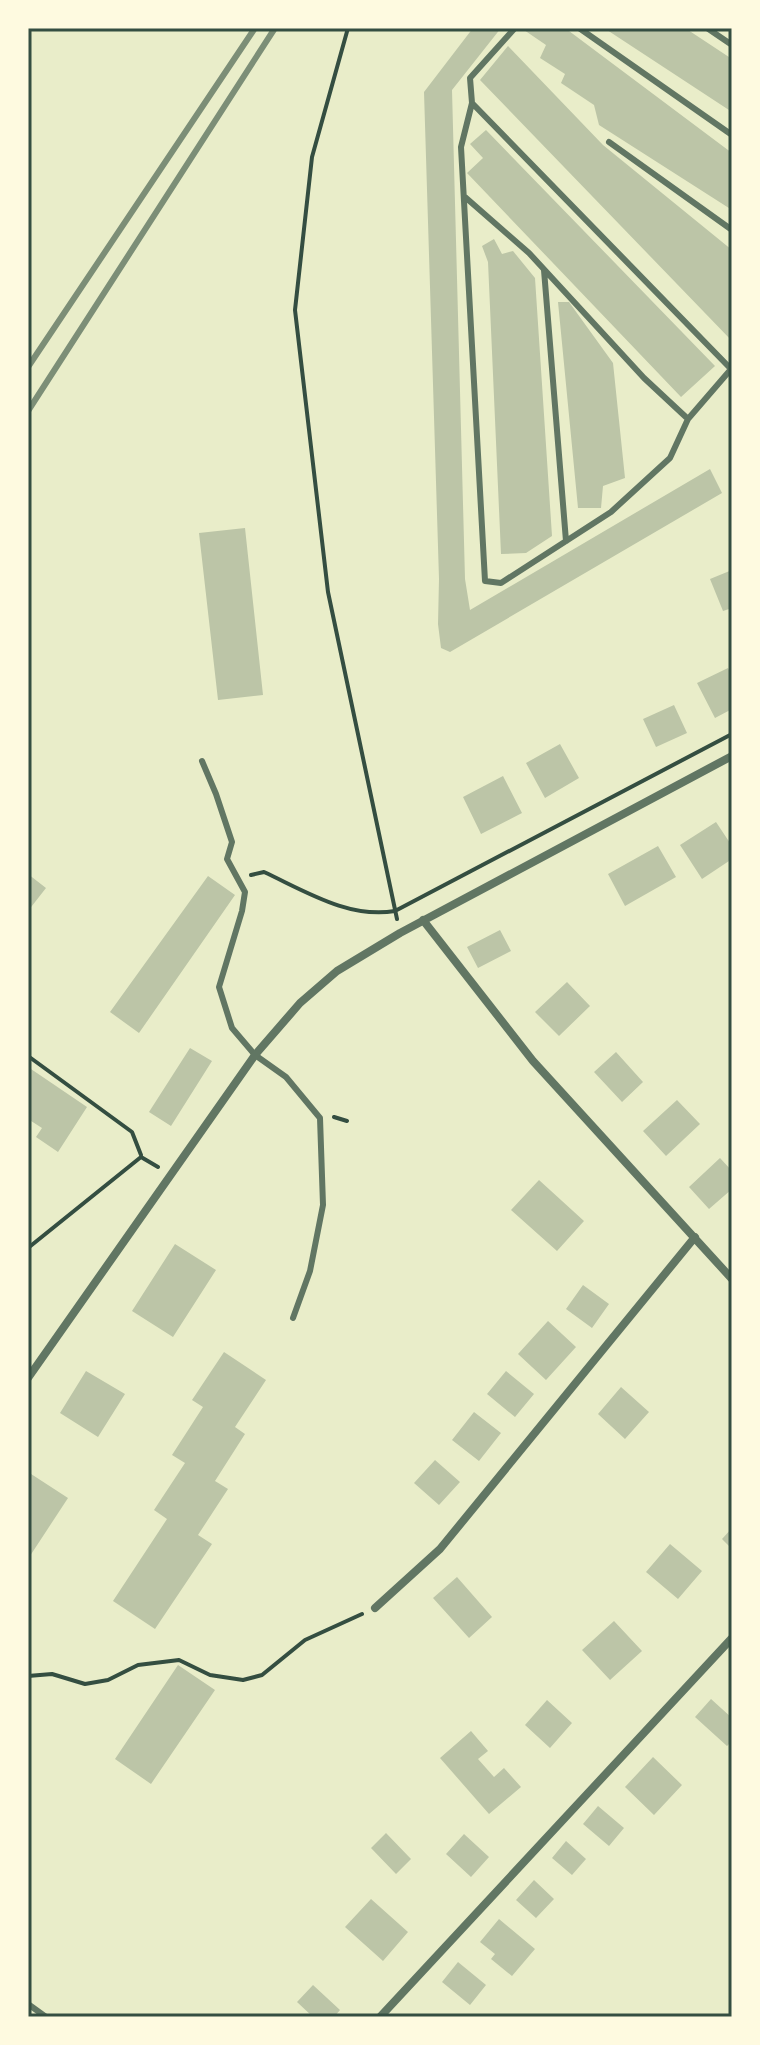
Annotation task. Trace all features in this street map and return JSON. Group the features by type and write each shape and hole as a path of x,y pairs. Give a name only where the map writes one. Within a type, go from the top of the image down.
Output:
{"street":[{"path":"28,1378 255,1055 300,1003 337,971 400,933 732,756"},
{"path":"423,920 533,1061 732,1279"},
{"path":"375,1608 440,1549 695,1237"},
{"path":"380,2017 732,1638"}],"lane":[{"path":"472,103 731,368 688,419 670,458 611,512 501,583 485,581 461,147 472,103 470,78 515,28"},
{"path":"579,28 732,135"},
{"path":"707,28 732,45"},
{"path":"609,142 732,230"},
{"path":"465,197 544,270 644,378 688,419"},
{"path":"544,270 566,541"},
{"path":"202,761 232,842 227,859 245,892 219,987 232,1028 255,1055 286,1077 320,1118 323,1205 310,1271 293,1318"},
{"path":"28,2004 46,2017"}],"path":[{"path":"348,28 312,157 295,310 328,592 400,933"},
{"path":"238,879 264,872 328,902 373,915 395,911 732,734"},
{"path":"28,1056 132,1132 141,1157 170,1175"},
{"path":"28,1248 141,1157"},
{"path":"28,1676 52,1674 85,1684 108,1680 138,1665 179,1660 210,1675 243,1680 262,1675 305,1640 375,1608"}],"building":[{"path":"473,28 501,28 452,90 465,579 470,610 710,469 722,493 450,652 441,648 438,624 424,92"},
{"path":"525,28 565,28 732,153 732,210 599,125 594,105 561,83 565,74 540,58 546,45"},
{"path":"604,28 685,28 732,59 732,112"},
{"path":"508,46 603,145 732,250 732,341 480,80"},
{"path":"486,130 715,366 681,397 467,173 483,158 470,144"},
{"path":"494,239 502,254 513,251 535,278 552,536 526,553 501,554 488,262 482,246"},
{"path":"558,302 569,302 613,363 625,478 603,486 601,508 578,508"},
{"path":"245,528 263,695 218,700 199,533"},
{"path":"732,570 732,608 723,611 710,579"},
{"path":"728,668 732,676 732,709 715,718 697,683"},
{"path":"674,705 687,733 656,747 643,719"},
{"path":"560,744 579,778 545,798 526,763"},
{"path":"503,776 522,813 481,834 463,797"},
{"path":"716,822 732,846 732,859 702,879 680,845"},
{"path":"658,846 676,877 625,906 608,874"},
{"path":"28,874 46,888 28,911"},
{"path":"208,876 235,895 139,1033 110,1012"},
{"path":"500,930 511,951 478,968 467,947"},
{"path":"567,982 590,1006 559,1036 535,1012"},
{"path":"190,1048 212,1061 171,1126 149,1112"},
{"path":"616,1052 643,1082 622,1102 594,1072"},
{"path":"28,1067 87,1107 58,1152 36,1137 42,1128 28,1119"},
{"path":"677,1100 700,1124 666,1156 643,1131"},
{"path":"720,1158 732,1171 732,1189 709,1209 689,1187"},
{"path":"539,1180 584,1221 557,1251 511,1210"},
{"path":"175,1244 216,1270 173,1337 132,1311"},
{"path":"583,1285 609,1304 592,1328 566,1309"},
{"path":"548,1321 576,1347 546,1380 518,1354"},
{"path":"224,1352 266,1380 235,1427 245,1434 215,1481 228,1489 198,1535 212,1544 155,1629 113,1601 167,1519 154,1510 185,1463 172,1455 203,1407 192,1400"},
{"path":"86,1371 125,1394 98,1437 60,1413"},
{"path":"506,1371 534,1394 515,1417 487,1394"},
{"path":"621,1387 649,1412 625,1439 598,1414"},
{"path":"474,1412 501,1433 479,1461 452,1440"},
{"path":"435,1460 460,1482 439,1505 414,1483"},
{"path":"28,1472 68,1498 28,1559"},
{"path":"732,1528 732,1549 722,1539"},
{"path":"670,1544 702,1571 678,1599 646,1572"},
{"path":"457,1577 492,1617 469,1638 433,1598"},
{"path":"614,1621 642,1651 610,1680 582,1650"},
{"path":"178,1665 215,1690 151,1784 115,1759"},
{"path":"711,1699 732,1718 732,1741 727,1746 695,1717"},
{"path":"547,1700 572,1723 550,1748 525,1725"},
{"path":"471,1731 488,1751 478,1759 494,1777 504,1768 521,1787 489,1814 440,1758"},
{"path":"653,1757 682,1785 654,1815 625,1787"},
{"path":"598,1806 624,1828 609,1846 583,1824"},
{"path":"386,1833 411,1859 396,1874 371,1848"},
{"path":"464,1834 489,1857 471,1877 446,1854"},
{"path":"566,1841 586,1859 572,1875 552,1858"},
{"path":"534,1880 554,1899 536,1918 516,1900"},
{"path":"371,1899 408,1932 383,1961 345,1927"},
{"path":"499,1919 535,1949 512,1976 491,1959 495,1954 480,1942"},
{"path":"458,1962 486,1985 470,2005 442,1982"},
{"path":"313,1985 340,2010 334,2017 313,2017 297,2002"}],"railway":[{"path":"28,367 255,28"},
{"path":"28,411 275,28"}]}
